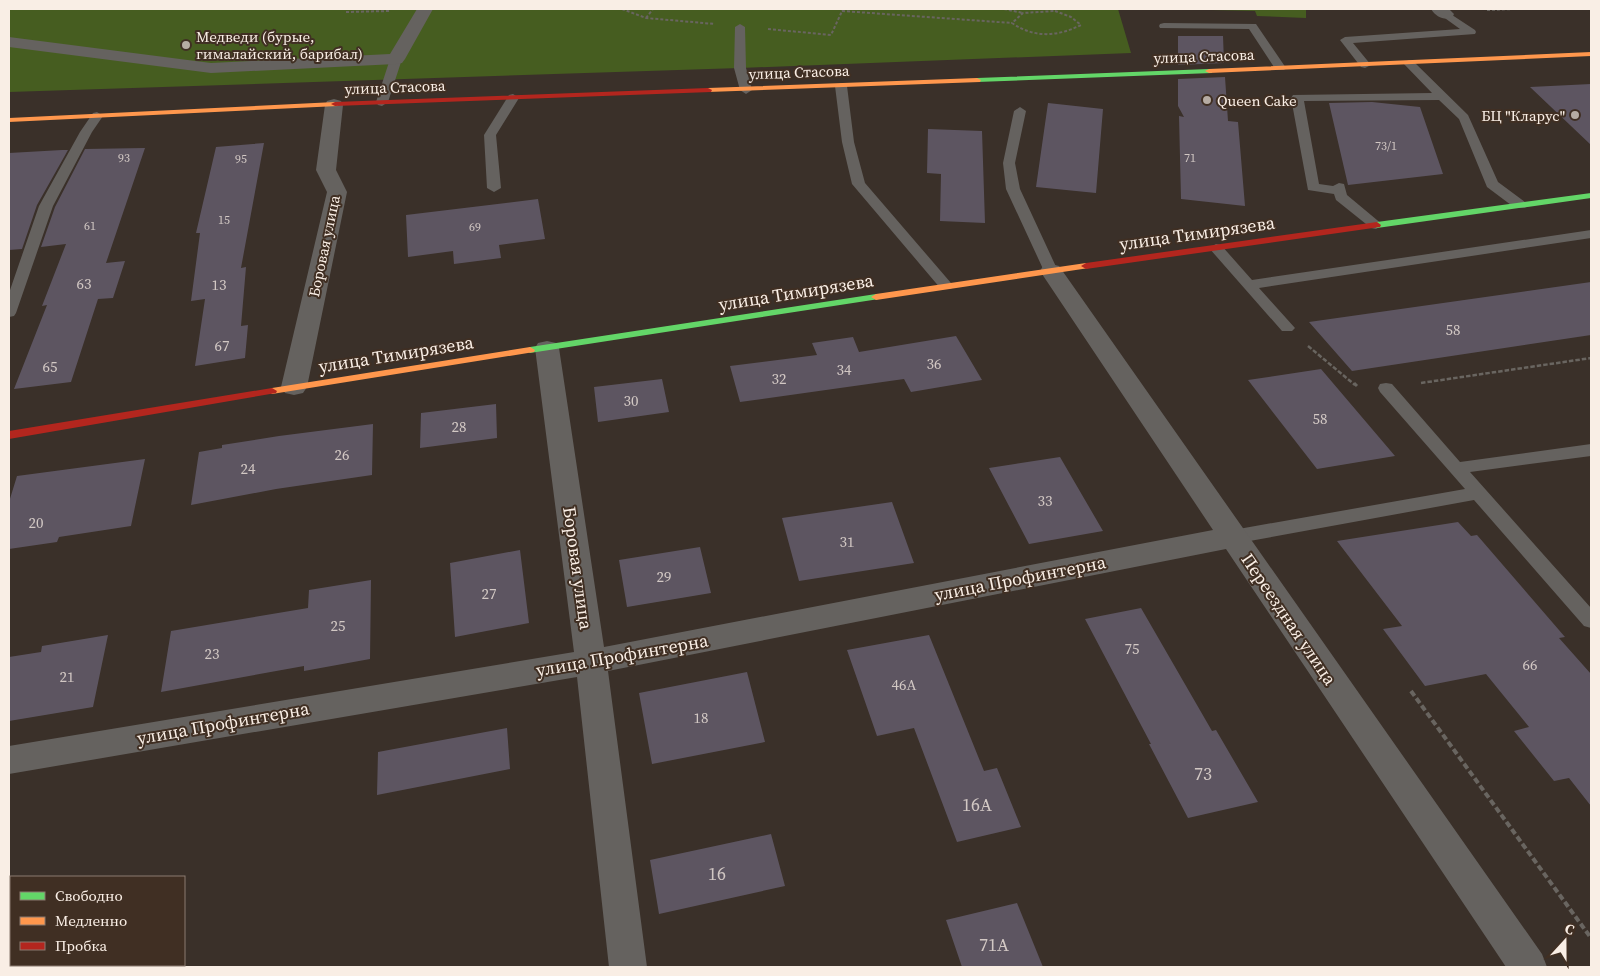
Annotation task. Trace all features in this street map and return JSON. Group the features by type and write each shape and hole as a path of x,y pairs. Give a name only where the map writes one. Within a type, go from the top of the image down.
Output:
{"street":[{"path":"9,42 211,68 396,59 424,9"},
{"name":"улица Стасова","path":"9,120 382,102 746,90 1591,54"},
{"name":"Боровая улица","path":"294,387 338,192 326,170 334,105"},
{"name":"улица Тимирязева","path":"9,435 294,387 946,286 1591,194"},
{"name":"Переездная улица","path":"1051,271 1528,967"},
{"name":"Боровая улица","path":"547,348 591,662 628,967"},
{"name":"улица Профинтерна","path":"9,760 591,662 1233,537"}],"lane":[{"path":"1365,65 1345,40 1471,32 1442,11"},
{"path":"1164,26 1252,26 1280,68"},
{"path":"740,27 740,68 746,90"},
{"path":"382,102 396,59"},
{"path":"1409,63 1466,121 1492,184 1520,205"},
{"path":"841,86 848,142 859,184 946,286"},
{"path":"1376,225 1342,197 1339,189 1313,187 1297,98 1442,96"},
{"path":"494,188 490,135 514,98"},
{"path":"1020,111 1009,163 1013,189 1051,271"},
{"path":"9,313 46,206 86,132 97,116"},
{"path":"1249,285 1591,234"},
{"path":"1216,248 1287,328"},
{"path":"1386,388 1591,621"},
{"path":"1456,468 1591,450"},
{"path":"1233,537 1478,493"}],"path":[{"path":"346,12 424,9"},
{"path":"622,9 646,18 831,35 842,10 1012,23 1022,31 1039,34 1068,33 1080,25 1071,17 1055,11 1023,13 1004,9"},
{"path":"646,18 653,9"},
{"path":"1012,23 1023,13"},
{"path":"1287,328 1327,363 1365,392 1591,358"},
{"path":"1411,691 1591,938"}],"green space":[{"path":"9,9 1118,9 1131,53 9,92"},
{"path":"1167,9 1306,9 1306,18 1257,16 1255,11"}],"building":[{"path":"1178,36 1223,36 1224,63 1178,65"},
{"path":"1225,77 1228,121 1238,122 1245,206 1181,199 1179,116 1184,117 1178,106 1178,79"},
{"name":"БЦ \"Кларус\"","path":"1591,84 1591,145 1530,87"},
{"path":"1372,102 1420,107 1443,174 1348,185 1329,103"},
{"path":"1048,103 1103,109 1096,193 1036,187"},
{"path":"928,129 982,131 985,223 940,221 941,174 927,173"},
{"path":"264,143 241,268 246,267 241,326 248,325 245,358 195,366 205,299 191,301 200,233 196,233 216,147"},
{"path":"145,148 106,263 125,261 113,298 98,299 71,382 14,389 47,305 42,306 66,244 41,247 55,207 85,149"},
{"path":"68,150 37,205 22,249 9,250 9,153"},
{"path":"538,199 545,239 499,245 501,258 454,264 453,251 408,257 406,215"},
{"path":"1591,282 1591,335 1352,371 1309,322"},
{"path":"956,336 982,380 911,392 904,379 740,402 730,366 817,355 812,343 853,337 859,352"},
{"path":"1321,369 1395,456 1317,469 1248,380"},
{"path":"662,379 669,412 598,422 594,387"},
{"path":"496,404 497,438 420,448 421,413"},
{"path":"373,424 372,475 276,489 191,505 199,452 222,448 222,445"},
{"path":"1060,457 1103,531 1029,544 989,468"},
{"path":"145,459 131,526 59,537 57,542 9,549 9,502 17,476"},
{"path":"892,502 914,563 799,581 782,518"},
{"path":"1458,522 1471,536 1477,535 1565,637 1559,638 1591,674 1591,806 1569,778 1554,781 1514,731 1529,727 1486,674 1425,686 1383,629 1402,626 1337,541"},
{"path":"700,547 711,593 627,607 619,560"},
{"path":"520,550 529,623 455,637 450,563"},
{"path":"371,580 370,659 304,671 304,666 161,692 171,631 308,608 309,590"},
{"path":"1141,608 1212,731 1216,730 1258,802 1188,818 1085,619"},
{"path":"108,635 93,707 9,721 9,657 41,652 42,646"},
{"path":"929,635 984,771 997,768 1021,827 957,842 914,728 877,736 847,650"},
{"path":"747,672 765,742 652,764 639,693"},
{"path":"507,728 510,769 377,795 378,752"},
{"path":"771,834 785,886 659,914 650,860"},
{"path":"1017,903 1043,967 962,967 946,920"}],"traffic: fast":[{"path":"977,80 1209,71"},
{"path":"1377,225 1591,195"},
{"path":"530,350 876,297"}],"traffic: slow":[{"path":"1209,71 1591,54"},
{"path":"708,90 977,80"},
{"path":"9,120 335,104"},
{"path":"876,297 1086,266"},
{"path":"272,391 530,350"}],"traffic: jam":[{"path":"335,104 708,90"},
{"path":"1086,266 1377,225"},
{"path":"9,435 272,391"}],"place":[{"name":"Медведи (бурые, гималайский, барибал)","path":"186,45"},
{"name":"Queen Cake","path":"1207,100"},
{"name":"БЦ \"Кларус\"","path":"1575,115"}]}
